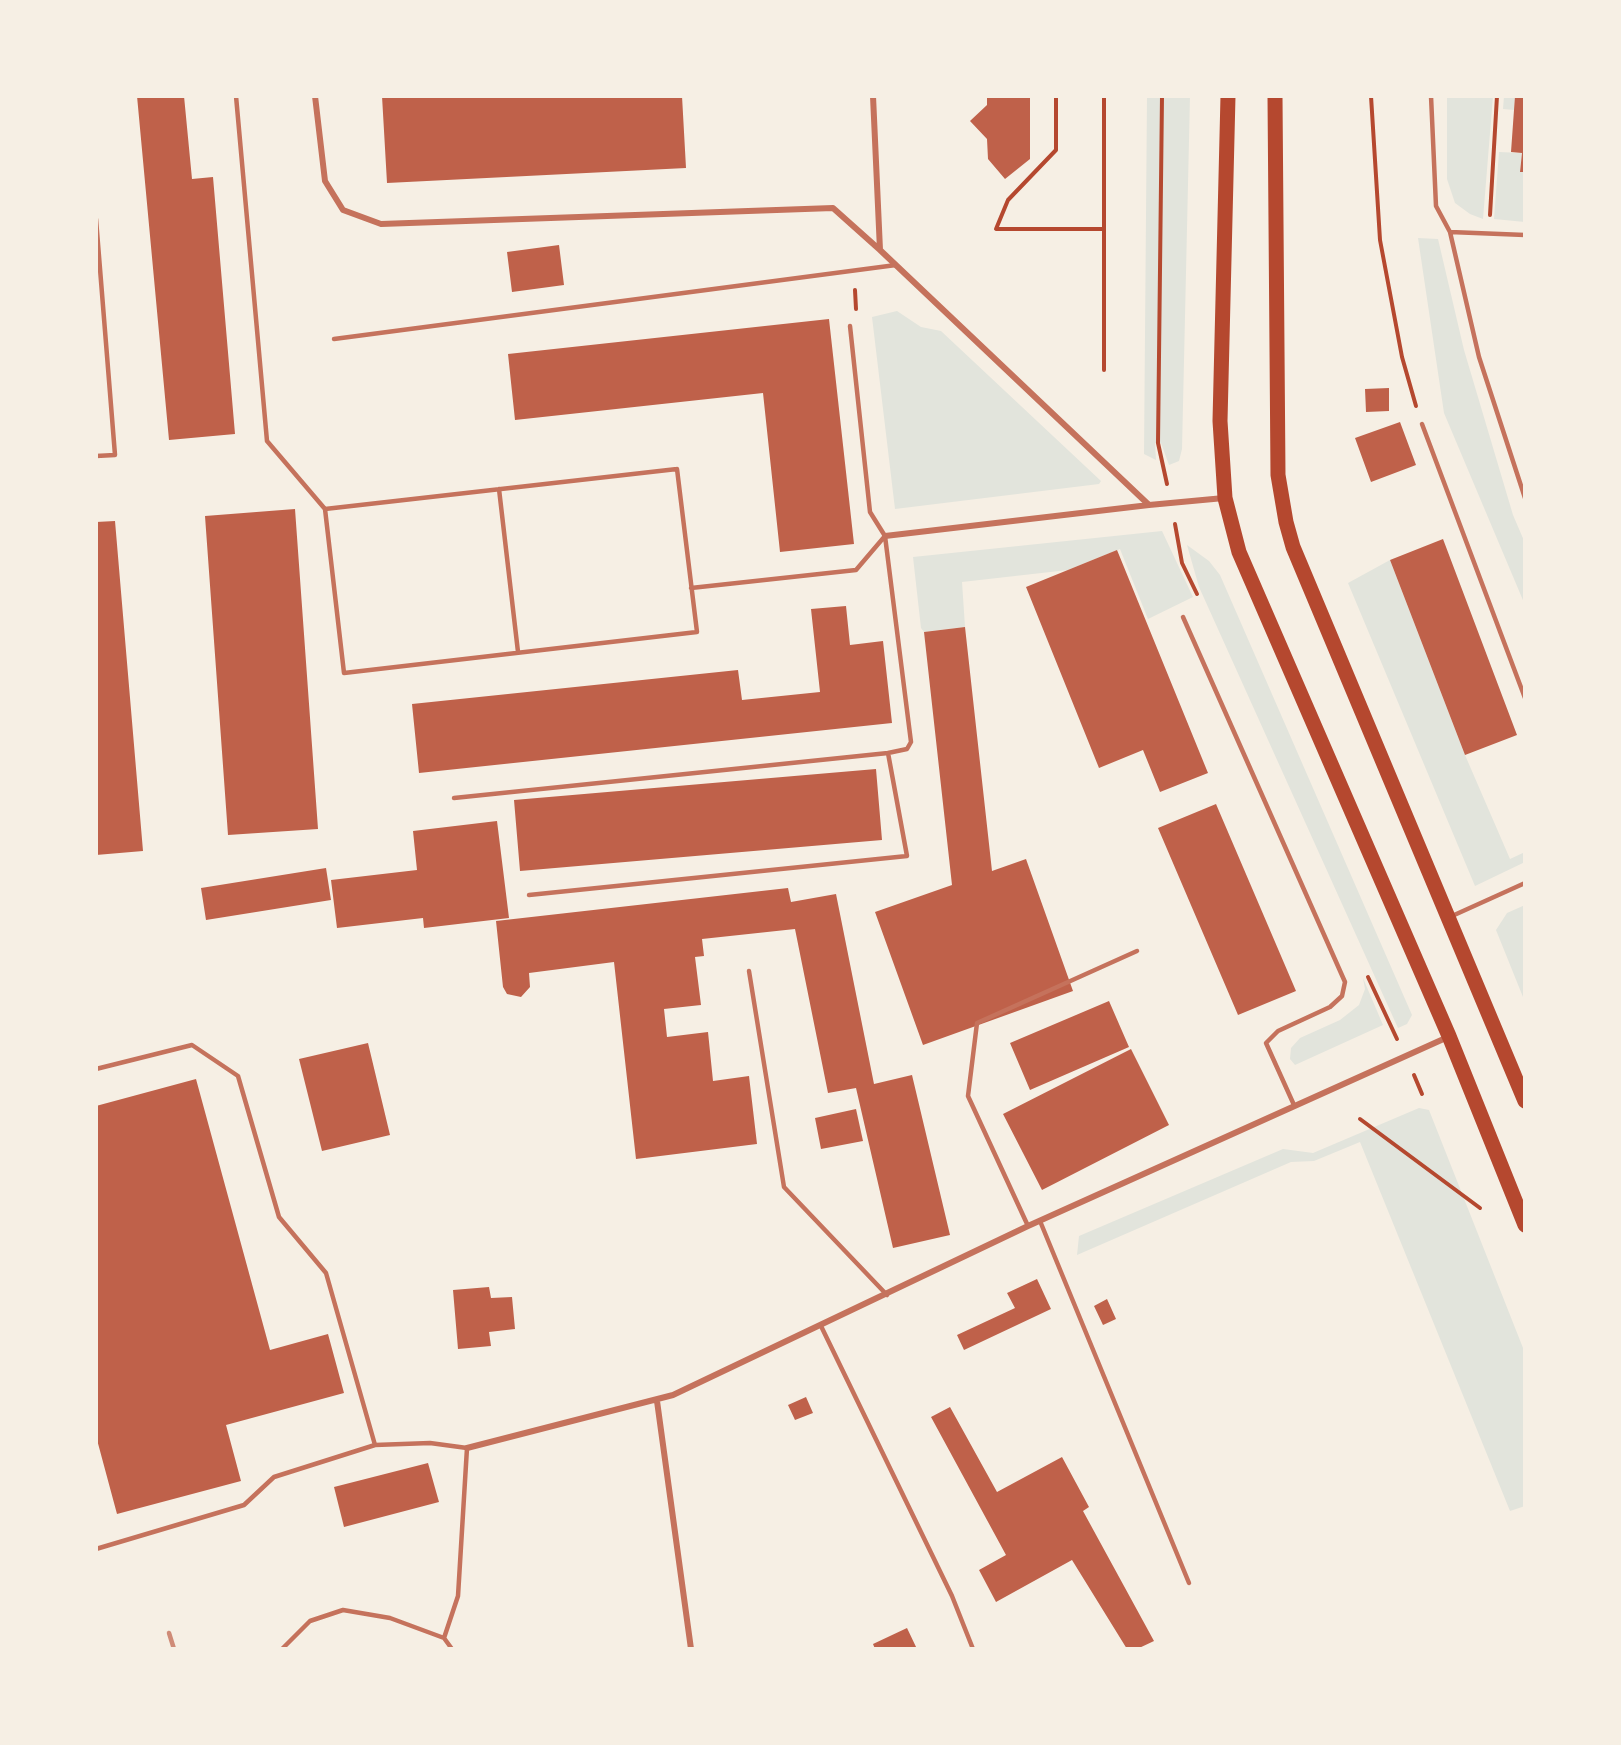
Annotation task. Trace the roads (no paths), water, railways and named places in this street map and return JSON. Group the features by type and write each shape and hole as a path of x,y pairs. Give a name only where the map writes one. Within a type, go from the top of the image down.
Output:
{"main road":[{"path":"1228,96 1220,421 1225,498 1239,552 1449,1036 1525,1225"},
{"path":"1275,96 1278,474 1286,522 1298,558 1525,1101"}],"street":[{"path":"315,96 325,181 343,210 381,224 833,208 1149,505"},
{"path":"873,96 880,250"},
{"path":"885,536 1225,498"},
{"path":"467,1448 657,1401 821,1326 1028,1226 1449,1036"},
{"path":"657,1401 691,1649"}],"lane":[{"path":"236,96 267,441 325,509 344,673 697,632 677,469 325,509"},
{"path":"1431,96 1436,206 1450,232 1479,357 1525,498"},
{"path":"96,219 115,455 96,456"},
{"path":"1450,232 1525,235"},
{"path":"334,339 896,265"},
{"path":"454,798 888,753 907,749 911,742 885,536 870,512 850,326"},
{"path":"1422,424 1525,698"},
{"path":"499,489 518,652"},
{"path":"691,588 856,570 885,536"},
{"path":"1183,617 1345,982 1342,996 1330,1007 1278,1031 1266,1043 1294,1105"},
{"path":"529,895 907,856 888,753"},
{"path":"1449,917 1525,883"},
{"path":"1028,1226 968,1096 977,1023 1137,951"},
{"path":"749,971 784,1187 886,1295"},
{"path":"96,1069 192,1045 238,1076 279,1217 326,1273 375,1445"},
{"path":"1040,1221 1189,1583"},
{"path":"821,1326 952,1596 973,1649"},
{"path":"96,1549 244,1505 274,1477 375,1445 430,1443 467,1448 458,1596 444,1638"},
{"path":"282,1649 310,1621 343,1610 390,1618 444,1638 452,1649"}],"railway":[{"path":"169,1633 174,1649"}]}
